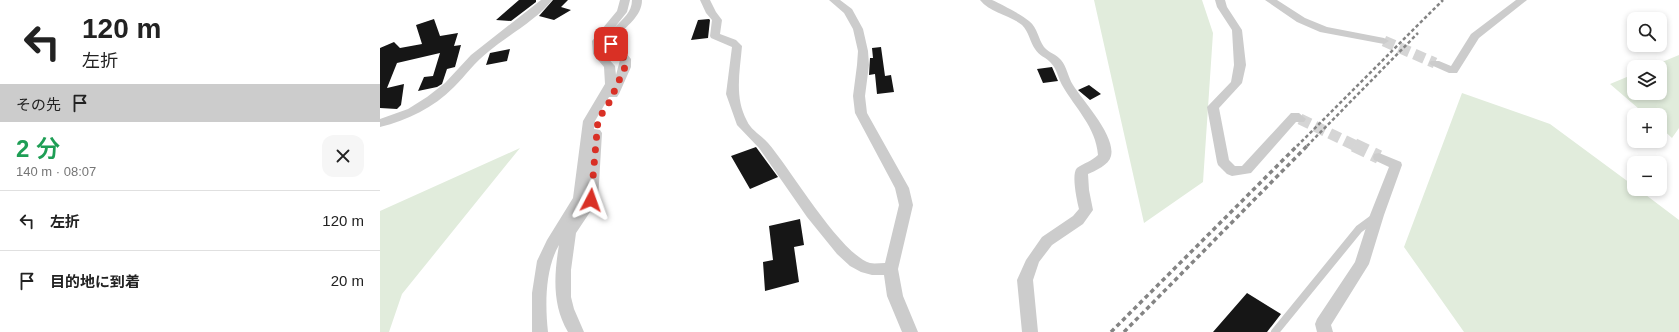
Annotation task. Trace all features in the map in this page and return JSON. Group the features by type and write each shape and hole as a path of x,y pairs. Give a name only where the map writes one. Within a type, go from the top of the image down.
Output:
{"street":[{"path":"380,123 408,115 427,104 457,77 475,57 537,10 547,0"},
{"path":"576,332 573,328 563,299 566,229 580,198 588,121 611,84 609,66 598,54 597,41 622,12 625,0"},
{"path":"540,332 540,291 546,256 566,229 591,200 598,120 610,101 625,67 626,59 616,52 611,44 611,36 636,12 638,5 637,0"},
{"path":"705,0 711,13 717,20 715,36 732,42 737,46 732,94 741,122 763,145 837,246 854,263 866,269 891,269"},
{"path":"834,0 848,11 858,29 863,51 863,65 859,96 861,113 902,188 906,205 891,269 895,296 910,332"},
{"path":"985,0 996,8 1022,20 1032,30 1040,49 1055,60 1061,69 1067,84 1092,117 1105,146 1105,156 1097,164 1081,172 1082,190 1086,210 1078,220 1048,241 1033,260 1025,280 1030,332"},
{"path":"1220,0 1222,7 1237,30 1240,65 1236,84 1213,107 1223,162 1232,171 1246,170 1295,116 1300,119"},
{"path":"1270,0 1301,20 1324,30 1384,41"},
{"path":"1435,63 1453,71 1475,36 1522,0"},
{"path":"1325,332 1324,324 1362,264 1377,215 1396,165 1379,157"}],"lane":[{"path":"1275,332 1360,229 1377,215"}],"green space":[{"path":"1094,0 1202,0 1213,33 1203,182 1144,223"},
{"path":"1679,55 1679,128 1672,138 1667,133 1667,108 1638,108 1629,100 1667,100 1667,60"},
{"path":"1627,77 1627,99 1610,84"},
{"path":"1462,93 1550,124 1627,181 1627,196 1647,196 1679,220 1679,332 1464,332 1404,247"},
{"path":"520,148 402,294 389,332 380,332 380,211"}],"building":[{"path":"519,0 536,0 536,2 511,21 496,20"},
{"path":"553,0 568,0 561,7 571,10 554,20 539,16"},
{"path":"434,19 440,36 458,33 454,46 461,45 455,67 447,69 442,84 437,87 418,91 424,77 433,76 440,53 397,63 387,88 404,84 401,105 397,109 380,108 380,48 394,42 400,48 422,44 416,25"},
{"path":"709,19 708,38 691,40 698,20"},
{"path":"881,47 885,76 891,75 894,92 877,94 875,74 869,75 870,58 873,58 872,48"},
{"path":"510,49 507,61 486,65 490,53"},
{"path":"1052,67 1058,81 1043,83 1037,69"},
{"path":"1089,85 1101,94 1090,100 1078,90"},
{"path":"756,147 778,177 750,189 731,156"},
{"path":"800,219 804,245 794,247 799,282 765,291 763,262 773,260 769,226"},
{"path":"1247,293 1281,314 1267,332 1213,332"}],"tunnel":[{"path":"1384,41 1435,63"},
{"path":"1300,119 1356,146"},
{"path":"1354,145 1379,157"}],"railway":[{"path":"1111,332 1443,0"},
{"path":"1307,146 1418,33"},
{"path":"1124,332 1308,145"}],"route":[{"path":"591,200 598,120 610,101 625,67 626,59 616,52 611,44"}]}
